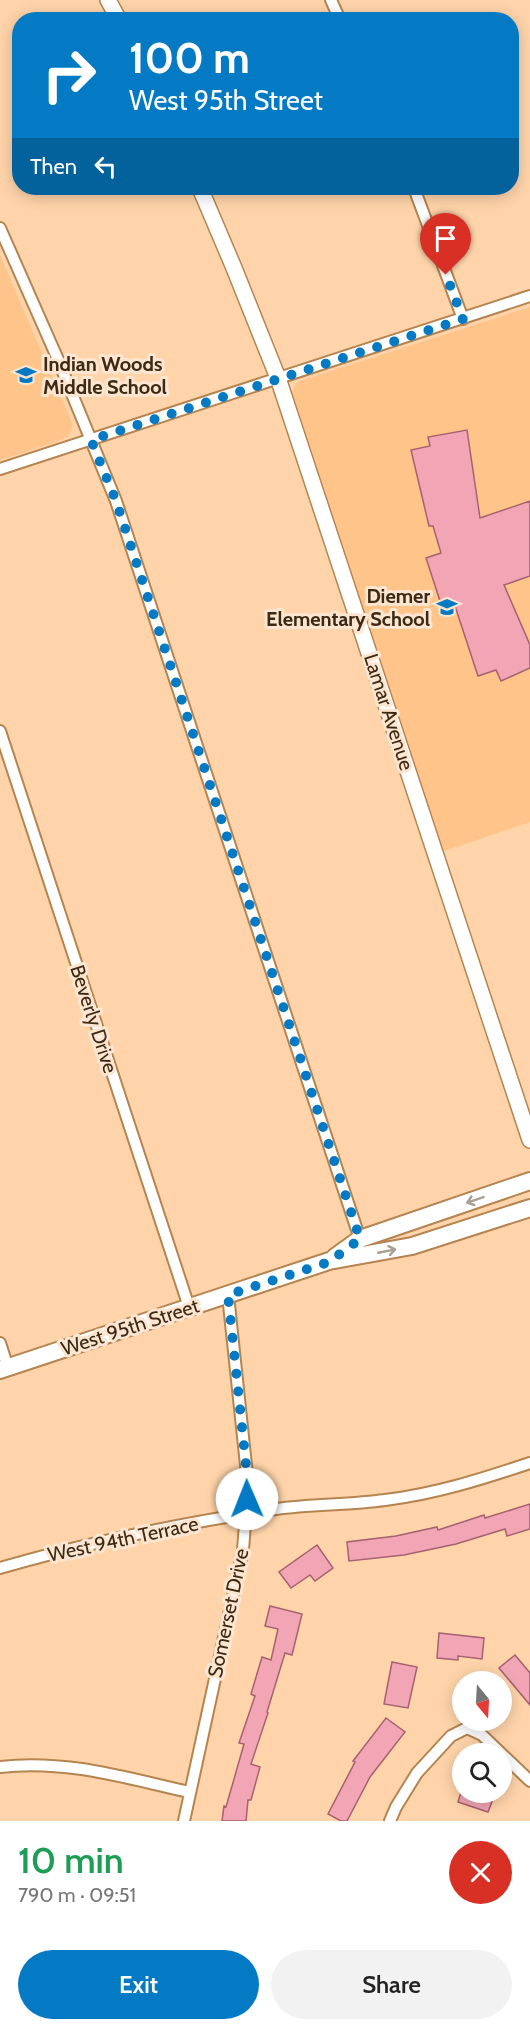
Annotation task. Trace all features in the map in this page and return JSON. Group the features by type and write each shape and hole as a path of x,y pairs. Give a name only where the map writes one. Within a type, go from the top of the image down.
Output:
{"main road":[{"name":"West 95th Street","path":"329,1262 360,1239 530,1181"},
{"name":"West 95th Street","path":"4,1369 329,1262 412,1246 530,1208"}],"street":[{"name":"Lamar Avenue","path":"203,195 278,378 530,1140"},
{"path":"417,195 463,319"},
{"path":"0,228 29,291 116,501 360,1239"},
{"path":"0,469 530,296"},
{"name":"Beverly Drive","path":"0,731 189,1307"},
{"name":"Somerset Drive","path":"184,1821 243,1550 248,1484 228,1295"},
{"path":"0,1343 4,1369"},
{"name":"West 94th Terrace","path":"0,1568 91,1544 183,1525 277,1509 384,1500 440,1491 530,1463"},
{"path":"390,1821 417,1773 451,1736 467,1728 482,1735 530,1781"},
{"path":"0,1767 26,1764 59,1765 189,1792"}],"shaded area":[{"name":"Indian Woods Middle School","path":"0,255 73,425 69,436 0,460"},
{"name":"Diemer Elementary School","path":"530,307 530,822 444,851 292,391 297,382"}],"building":[{"path":"467,430 480,518 530,501 530,576 504,585 530,645 530,668 501,681 496,670 478,676 453,600 441,604 426,558 441,553 433,526 429,526 411,450 430,446 428,437"},
{"path":"530,1504 530,1529 507,1536 505,1529 456,1544 404,1555 349,1561 347,1542 396,1536 437,1527 438,1530 484,1515 485,1518"},
{"path":"317,1545 333,1568 315,1581 310,1575 291,1588 279,1572"},
{"path":"270,1606 302,1614 292,1655 285,1653 251,1764 260,1767 251,1800 248,1800 246,1821 222,1821 224,1806 226,1807 244,1744 239,1743 255,1696 251,1694 262,1657 271,1660 278,1629 265,1626"},
{"path":"439,1633 484,1638 482,1659 458,1656 458,1660 437,1658"},
{"path":"515,1655 530,1673 530,1705 512,1684 512,1671 502,1671 499,1668"},
{"path":"392,1662 417,1667 408,1708 384,1704"},
{"path":"386,1718 405,1732 370,1777 347,1821 341,1821 328,1814 355,1762 353,1761"},
{"path":"461,1803 492,1803 488,1812"}],"place":[{"name":"Indian Woods Middle School","path":"26,375"},
{"name":"Diemer Elementary School","path":"447,607"}],"route":[{"path":"247,1499 248,1484 228,1295 329,1262 360,1239 116,501 91,440 463,319 446,275"}]}
